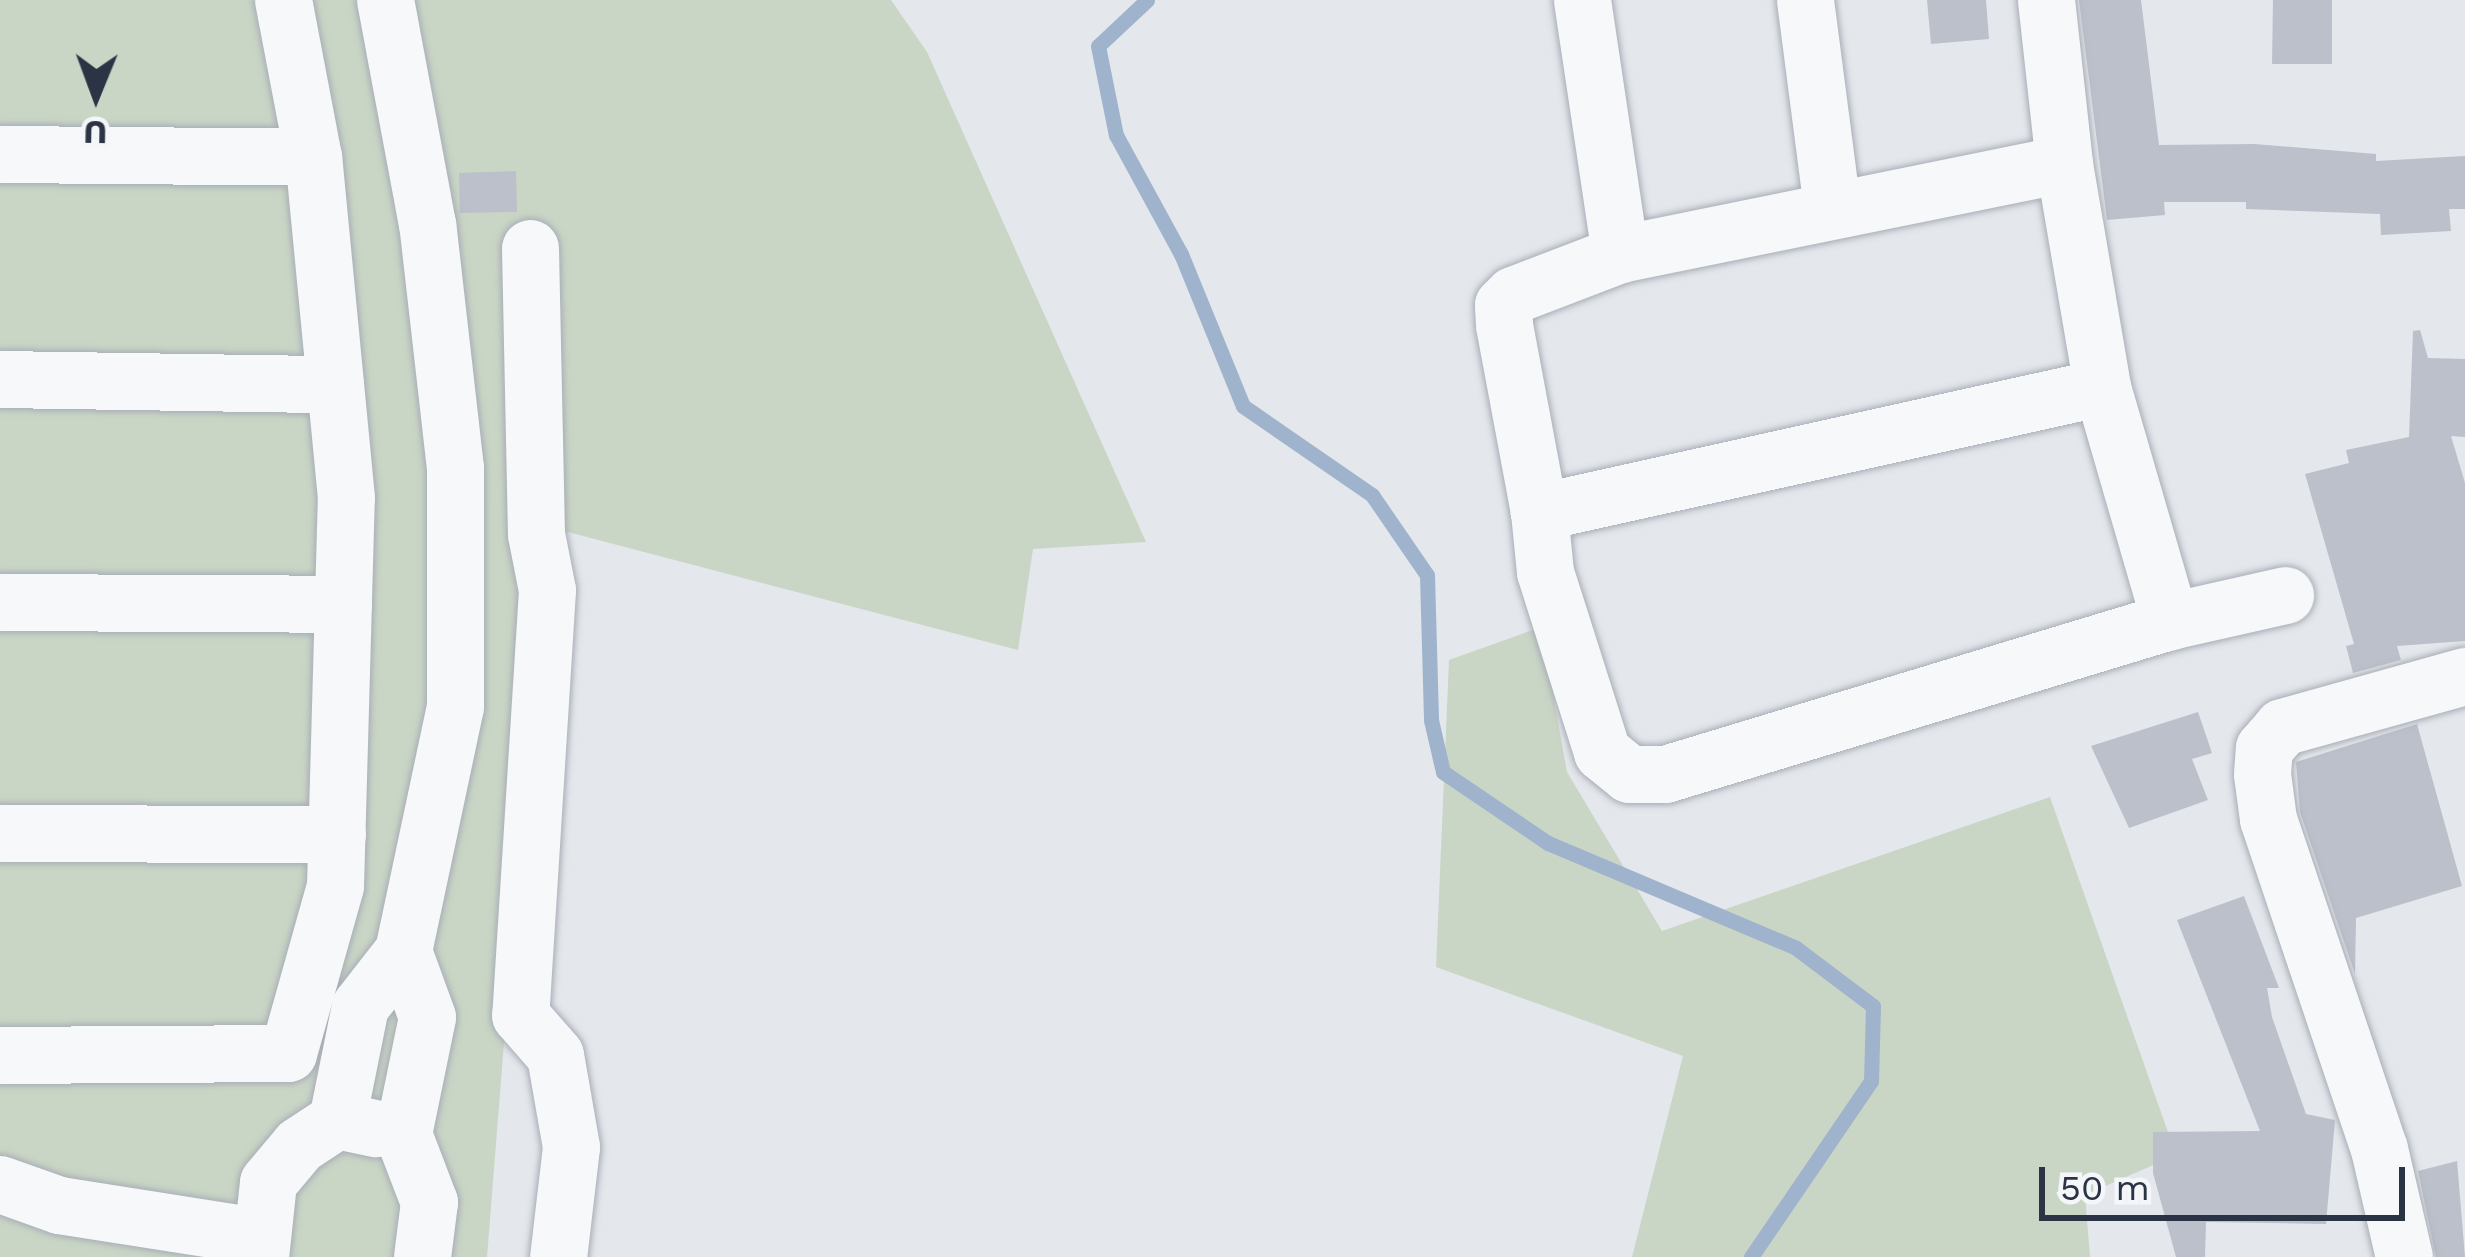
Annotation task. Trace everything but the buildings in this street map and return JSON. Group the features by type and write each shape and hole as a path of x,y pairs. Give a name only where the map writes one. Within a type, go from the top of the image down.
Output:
{"street":[{"path":"0,1055 288,1053 335,886 346,498 313,157 283,0"},
{"path":"338,1120 360,1006 404,951 455,707 455,468 427,224 385,0"},
{"path":"1582,0 1621,254"},
{"path":"1805,0 1832,208"},
{"path":"2046,0 2064,164 2102,387 2170,621"},
{"path":"0,154 313,157"},
{"path":"2064,164 1621,254 1503,305 1545,572 1602,752 1629,774 1665,774 2170,621 2285,595"},
{"path":"530,248 536,534 547,590 520,1016 555,1055 572,1147 558,1257"},
{"path":"0,379 335,384"},
{"path":"1539,512 2102,387"},
{"path":"0,602 343,604"},
{"path":"2404,1257 2379,1149 2268,819 2263,761 2282,727 2465,676"},
{"path":"0,833 337,834"},
{"path":"404,951 427,1017 404,1134 429,1202 422,1257"},
{"path":"0,1184 59,1204 259,1246 268,1182 299,1145 338,1120 404,1134"}],"green space":[{"path":"0,0 891,0 927,52 1146,542 1033,549 1018,650 545,526 487,1257 0,1257"},
{"path":"1541,627 1567,772 1662,931 2050,797 2176,1155 2085,1195 2090,1257 1632,1257 1683,1056 1436,967 1449,660"}],"waterway":[{"path":"1147,0 1098,46 1116,135 1181,254 1243,406 1372,495 1427,575 1431,720 1443,772 1548,843 1796,948 1873,1006 1871,1081 1751,1257"}]}
